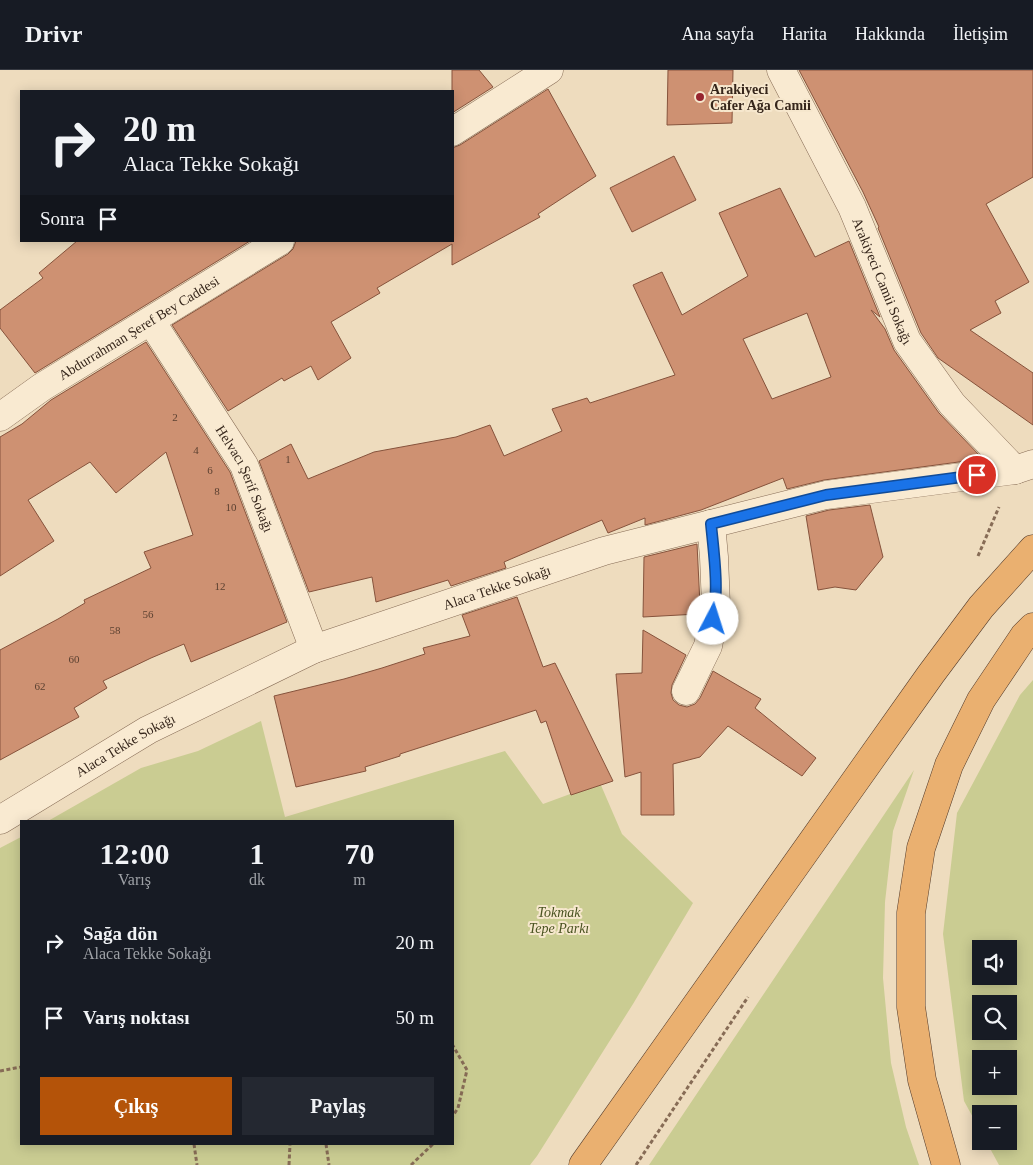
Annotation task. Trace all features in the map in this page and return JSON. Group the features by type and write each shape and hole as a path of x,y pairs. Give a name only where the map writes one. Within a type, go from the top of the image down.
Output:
{"highway":[{"path":"583,1165 931,674 981,608 1033,549"},
{"path":"946,1165 922,1080 911,1007 911,913 920,848 948,765 981,700 1024,636 1033,627"}],"street":[{"path":"454,131 549,70"},
{"name":"Arakiyeci Camii Sokağı","path":"781,70 852,207 907,342 952,404 1024,467"},
{"name":"Abdurrahman Şeref Bey Caddesi","path":"0,417 42,388 278,242"},
{"name":"Helvacı Şerif Sokağı","path":"151,321 244,465 314,649"},
{"name":"Alaca Tekke Sokağı","path":"0,820 148,730 314,649 604,551 826,495 1024,467"},
{"path":"686,691 708,646 716,606 711,524"}],"path":[{"path":"454,1048 466,1070 458,1108 454,1114"},
{"path":"0,1071 20,1066"},
{"path":"194,1145 197,1165"},
{"path":"289,1165 290,1145"},
{"path":"326,1145 329,1165"},
{"path":"411,1165 432,1145"}],"green space":[{"path":"1033,680 1033,1165 999,1165 991,1150 1017,1150 1017,1105 972,1105 972,1116 964,1101 943,934 957,813 1020,695"},
{"name":"Tokmak Tepe Parkı","path":"261,721 285,817 505,751 543,804 600,783 622,834 693,903 633,1004 530,1165 0,1165 0,848 20,838 20,1145 454,1145 454,820 50,820 141,768 198,751"},
{"path":"914,770 893,831 885,902 883,978 891,1063 906,1127 919,1165 649,1165"}],"building":[{"path":"452,70 479,70 493,87 454,112 454,90 452,90"},
{"name":"Arakiyeci Cafer Ağa Camii","path":"668,70 733,70 732,123 667,125"},
{"path":"799,70 1033,70 1033,177 986,204 1029,282 995,301 1001,313 970,330 1033,373 1033,425 938,358 921,333 863,192"},
{"path":"548,89 596,176 538,214 540,217 452,265 452,244 377,288 380,293 331,322 351,358 318,380 311,366 284,381 282,378 228,411 172,325 288,254 293,249 296,242 454,242 454,147"},
{"path":"674,156 696,200 632,232 610,188"},
{"path":"780,188 815,257 849,241 880,317 871,310 885,329 894,350 939,413 981,457 966,461 824,480 787,489 783,478 701,510 645,525 645,518 608,533 602,520 504,562 506,568 451,586 448,580 376,602 372,577 309,592 259,461 291,444 308,479 374,452 456,437 490,425 504,456 562,431 552,409 587,398 590,403 675,375 633,285 662,272 682,315 748,276 719,213","holes":["807,313 831,377 772,399 743,339"]},
{"path":"76,242 248,242 35,373 0,328 0,310 43,278 39,273"},
{"path":"146,342 230,472 287,622 191,662 184,644 103,681 107,688 74,708 79,717 0,760 0,650 85,603 84,600 151,568 144,552 193,535 166,452 116,493 90,462 28,500 54,541 0,576 0,437 22,424 51,400"},
{"path":"870,505 883,557 856,590 835,587 818,590 806,516 829,510"},
{"path":"697,544 700,605 698,614 643,617 644,557"},
{"path":"517,597 543,667 555,663 613,781 571,795 546,721 541,723 536,710 400,754 400,756 365,767 366,771 296,787 274,696 382,668 425,654 423,648 470,636 462,615"},
{"path":"643,630 686,655 672,685 671,693 673,700 679,705 687,707 695,704 700,698 713,671 761,699 755,708 816,758 802,776 728,726 700,757 673,764 674,815 641,815 641,772 625,777 616,674 642,673"}],"place":[{"name":"Arakiyeci Cafer Ağa Camii","path":"700,97"}],"route":[{"path":"713,619 716,606 711,524 826,495 977,475"}]}
